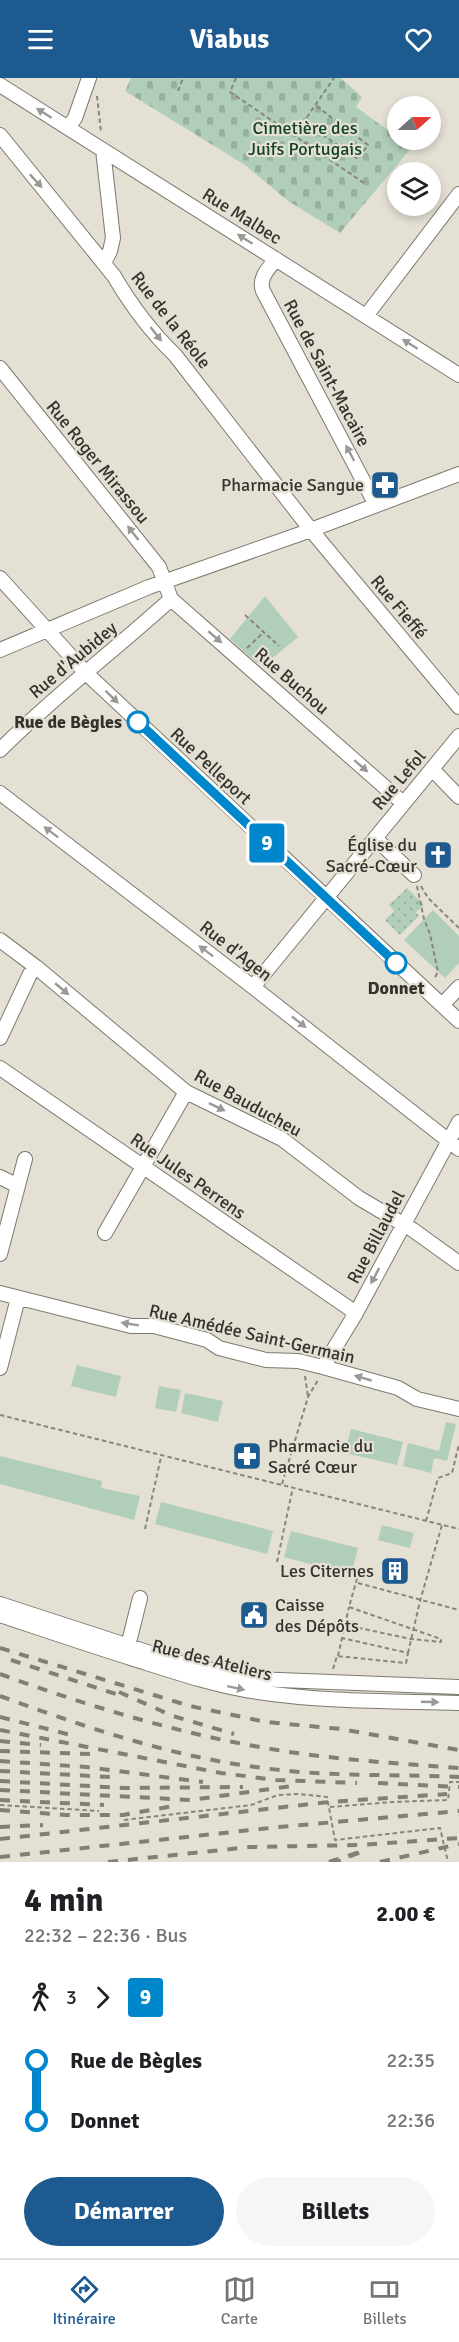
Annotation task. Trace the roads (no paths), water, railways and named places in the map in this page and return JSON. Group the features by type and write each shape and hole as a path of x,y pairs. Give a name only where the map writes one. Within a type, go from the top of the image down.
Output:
{"street":[{"path":"68,128 75,118 88,80"},
{"name":"Rue Malbec","path":"2,89 68,128 459,375"},
{"name":"Rue de la Réole","path":"0,135 104,263 127,299 175,355 311,530"},
{"path":"103,150 113,238 104,263"},
{"path":"366,316 459,194"},
{"name":"Rue de Saint-Macaire","path":"276,260 262,279 260,285 262,291 376,505"},
{"name":"Rue Roger Mirassou","path":"0,368 153,558 165,581"},
{"path":"0,650 165,581 311,530 459,474"},
{"name":"Rue Fieffé","path":"311,530 459,706"},
{"name":"Rue Pelleport","path":"0,578 86,673 459,1021"},
{"path":"165,581 171,599"},
{"name":"Rue d'Aubidey","path":"0,750 33,717 171,599"},
{"name":"Rue Buchou","path":"171,599 403,803"},
{"name":"Rue Lefol","path":"253,987 459,736"},
{"path":"432,769 459,796"},
{"name":"Rue d'Agen","path":"0,793 454,1144"},
{"path":"375,838 414,875"},
{"name":"Rue Bauducheu","path":"0,940 36,967 186,1092 282,1139 359,1198 459,1263"},
{"path":"0,1038 30,974 36,967"},
{"path":"442,1005 459,987"},
{"name":"Rue Jules Perrens","path":"0,1068 356,1313"},
{"path":"105,1233 186,1092"},
{"name":"Rue Billaudel","path":"316,1365 326,1359 356,1313 403,1225 454,1144 459,1122"},
{"path":"0,1254 25,1159"},
{"path":"0,1177 18,1186"},
{"name":"Rue Amédée Saint-Germain","path":"0,1293 132,1326 154,1326 207,1340 219,1348 266,1360 298,1361 316,1365 398,1388 417,1399 459,1410"},
{"path":"17,1359 2,1362 18,1298"},
{"path":"126,1651 140,1598"},
{"path":"0,1604 126,1651 250,1679 459,1687"},
{"name":"Rue des Ateliers","path":"0,1615 126,1651 206,1681 257,1692 330,1699 459,1703"}],"railway":[{"path":"0,1648 190,1706 266,1722 341,1729 459,1750"},
{"path":"11,1660 125,1697"},
{"path":"0,1674 112,1711 227,1741 323,1756 459,1768"},
{"path":"119,1692 173,1716 234,1734"},
{"path":"0,1696 129,1740 229,1763 312,1773 459,1777"},
{"path":"0,1717 75,1736"},
{"path":"0,1730 221,1773 276,1780 357,1783"},
{"path":"0,1741 41,1745"},
{"path":"0,1751 91,1754"},
{"path":"0,1761 86,1767 203,1782"},
{"path":"0,1771 110,1777"},
{"path":"0,1781 123,1788 243,1787"},
{"path":"378,1783 459,1787"},
{"path":"0,1790 191,1800 292,1786"},
{"path":"0,1839 329,1802 447,1794"},
{"path":"0,1800 104,1805"},
{"path":"0,1810 66,1815 123,1815 179,1805"},
{"path":"0,1857 279,1827 459,1811"},
{"path":"0,1827 43,1825"},
{"path":"108,1862 250,1847 360,1845 459,1838"},
{"path":"380,1862 459,1844"},
{"path":"329,1862 363,1851 336,1862"}],"place":[{"name":"Pharmacie Sangue","path":"385,485"},
{"name":"Rue de Bègles","path":"138,722"},
{"name":"Église du Sacré-Cœur","path":"438,855"},
{"name":"Donnet","path":"396,963"},
{"name":"Pharmacie du Sacré Cœur","path":"247,1456"},
{"name":"Les Citernes","path":"395,1571"},
{"name":"Caisse des Dépôts","path":"254,1615"}],"park label":[{"name":"Cimetière des Juifs Portugais","path":"305,138"}]}
